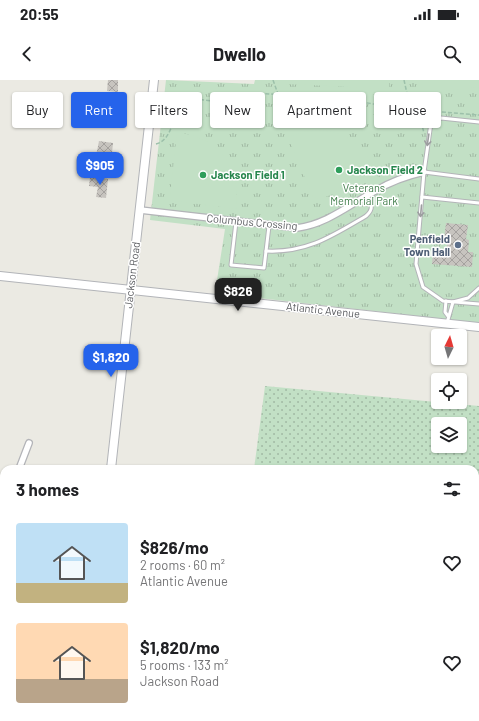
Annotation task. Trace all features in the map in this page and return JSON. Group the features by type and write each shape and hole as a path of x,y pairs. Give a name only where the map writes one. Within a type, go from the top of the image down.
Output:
{"main road":[{"name":"Jackson Road","path":"110,465 154,80"},
{"name":"Atlantic Avenue","path":"0,276 130,290 448,320 479,327"}],"street":[{"name":"Columbus Crossing","path":"140,210 269,226 297,228 309,226 339,213 367,195 406,176 424,172"},
{"path":"21,465 29,443"}],"lane":[{"path":"479,122 441,118 433,121 430,130 424,172 416,264 423,286 443,301 479,304"},
{"path":"424,172 479,179"},
{"path":"266,252 285,252 303,248 330,237 371,212 372,207 367,195"},
{"path":"422,197 479,203"},
{"path":"236,222 231,265 264,268 269,226"},
{"path":"453,302 468,298 479,288"},
{"path":"446,301 445,312 448,320"},
{"path":"448,320 452,312 453,302"}],"path":[{"path":"273,80 277,92"},
{"path":"404,80 407,92"},
{"path":"156,144 164,139 169,132 178,103 190,98 211,101 256,92 273,94"},
{"path":"441,112 479,116"},
{"path":"423,128 423,140"}],"green space":[{"name":"Veterans Memorial Park","path":"166,80 254,84 255,80 479,80 479,323 215,293 225,229 150,220 161,128 202,128 202,92 165,92"},
{"path":"285,80 389,80 389,89 286,84"},
{"path":"420,80 479,80 479,87 437,92 428,92 420,86"},
{"name":"Jackson Field 2","path":"320,130 341,135 356,144 369,158 378,177 320,199 313,197 288,137 304,132"},
{"name":"Jackson Field 1","path":"177,132 205,141 216,148 224,157 231,167 235,179 237,193 236,209 175,201 170,196"},
{"path":"265,386 431,402 431,409 467,409 467,405 479,406 479,465 255,465"}],"building":[{"path":"108,80 118,80 118,92 107,91"},
{"path":"99,141 113,143 111,163 95,161"},
{"path":"90,177 108,179 106,198 96,197 98,187 89,186"},
{"name":"Penfield Town Hall","path":"446,223 468,225 466,239 469,240 468,252 473,252 472,267 432,264 433,250 446,251 448,239 444,239"}],"place":[{"name":"Jackson Field 2","path":"339,170"},
{"name":"Jackson Field 1","path":"203,175"},
{"name":"Penfield Town Hall","path":"458,245"}]}
